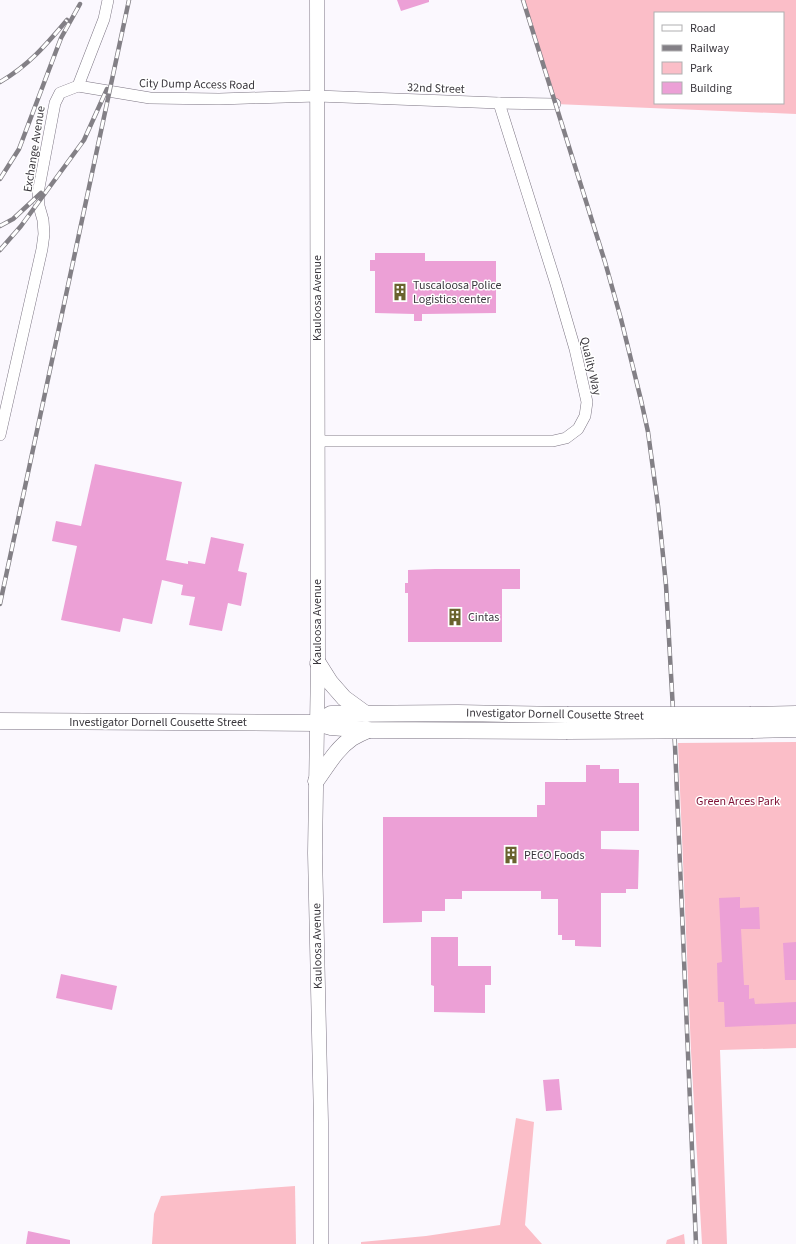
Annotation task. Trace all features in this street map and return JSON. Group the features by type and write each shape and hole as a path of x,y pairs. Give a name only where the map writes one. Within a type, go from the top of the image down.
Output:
{"main road":[{"path":"318,662 330,682 344,698 366,714"},
{"name":"Investigator Dornell Cousette Street","path":"317,723 331,714 567,715 752,723 796,729"},
{"name":"Investigator Dornell Cousette Street","path":"0,721 317,723 331,727 368,730 566,731 752,723 796,714"},
{"path":"316,782 335,754 353,737 368,730"}],"street":[{"path":"78,86 104,19 108,0"},
{"name":"Kauloosa Avenue","path":"317,0 318,662 315,853 321,1122 321,1244"},
{"name":"City Dump Access Road","path":"78,86 150,98 219,99 317,96"},
{"name":"Exchange Avenue","path":"0,436 42,249 44,234 43,220 39,206 38,193 54,103 60,92 78,86"},
{"name":"32nd Street","path":"317,96 555,104"},
{"name":"Quality Way","path":"318,441 552,442 566,438 578,429 585,416 587,402 573,342 554,276 499,103"}],"green space":[{"path":"523,0 796,0 796,114 555,104"},
{"name":"Green Arces Park","path":"796,742 796,1048 720,1050 727,1244 702,1244 691,1051 678,743"},
{"path":"516,1118 534,1122 525,1225 542,1244 361,1244 361,1242 426,1236 500,1225"},
{"path":"295,1186 296,1244 152,1244 154,1214 161,1196"},
{"path":"684,1234 685,1244 666,1244 667,1240"}],"building":[{"path":"397,0 429,0 429,2 401,11"},
{"path":"375,253 425,253 425,261 496,261 496,313 422,314 422,321 414,321 414,314 375,313 375,271 370,271 370,260 375,260"},
{"path":"95,464 182,482 166,560 188,564 188,561 205,564 211,537 244,544 238,571 247,573 241,606 228,603 222,631 189,625 195,597 181,595 183,585 162,580 152,624 123,618 120,632 61,620 77,546 52,541 56,521 81,526"},
{"name":"Cintas","path":"520,569 520,589 502,589 502,642 408,642 408,593 405,593 405,583 408,583 408,570"},
{"name":"PECO Foods","path":"586,765 600,765 600,769 619,769 619,783 639,783 639,831 601,831 601,849 639,850 638,889 626,889 626,893 601,893 601,947 575,946 575,940 562,940 562,935 558,935 558,899 541,899 541,891 462,891 462,899 445,899 445,911 422,911 422,922 383,923 383,817 537,817 537,805 545,805 545,782 586,782"},
{"path":"740,897 740,908 759,907 760,929 741,929 744,985 749,985 749,999 754,998 755,1004 796,1002 796,1024 725,1027 724,1002 718,1002 717,963 722,962 719,898"},
{"path":"431,937 458,937 458,966 491,966 491,985 485,985 485,1013 434,1012 434,986 431,985"},
{"path":"796,942 796,980 785,980 783,943"},
{"path":"61,974 117,986 112,1010 56,998"},
{"path":"559,1079 562,1110 546,1111 543,1080"},
{"path":"28,1231 70,1240 70,1244 26,1244"}],"railway":[{"path":"0,604 129,0"},
{"path":"523,0 605,262 621,319 648,432 658,506 666,585 675,746 696,1244"},
{"path":"0,179 19,149 61,38 80,4"},
{"path":"0,82 28,62 67,20"},
{"path":"0,250 21,226 84,140 107,89"},
{"path":"0,226 13,219 41,193"}],"place":[{"name":"Tuscaloosa Police Logistics center","path":"400,292"},
{"name":"Cintas","path":"455,617"},
{"name":"PECO Foods","path":"511,855"}]}
